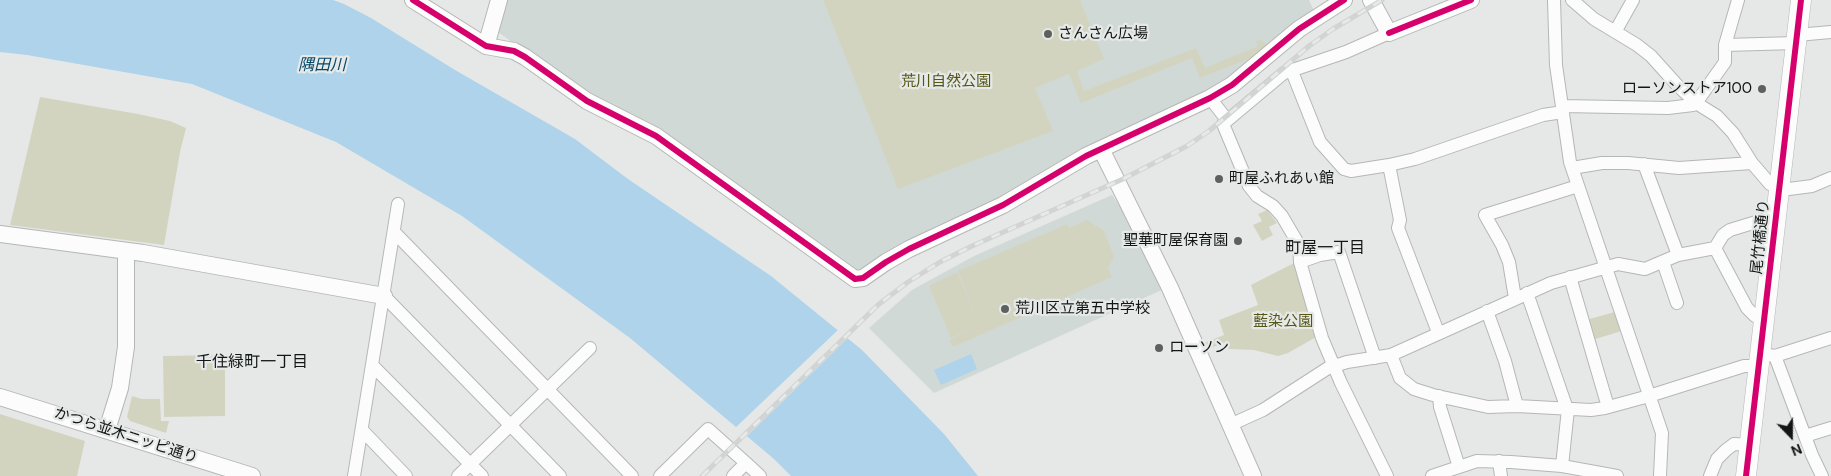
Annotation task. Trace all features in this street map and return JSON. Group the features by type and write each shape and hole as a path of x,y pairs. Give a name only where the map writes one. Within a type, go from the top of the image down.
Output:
{"main road":[{"name":"尾竹橋通り","path":"1746,476 1765,358 1764,317 1801,0"}],"street":[{"path":"413,0 486,46 514,51 525,57 587,101 656,136 855,279 863,278 909,249 1003,205 1074,163 1210,98 1232,85 1299,29 1344,0"},
{"path":"486,46 499,0"},
{"path":"1372,0 1389,33"},
{"path":"1387,476 1333,366 1322,338 1300,262 1299,245 1282,216 1273,206 1257,196 1249,186 1223,124 1274,80 1292,69 1346,52 1471,0"},
{"path":"1554,0 1556,65 1572,168 1662,433 1660,476"},
{"path":"1572,0 1594,19 1637,45 1696,103 1717,116 1733,133 1767,182 1779,189 1789,189 1812,186 1831,178"},
{"path":"1615,32 1633,0"},
{"path":"1292,69 1320,142 1344,169 1358,171 1389,166 1452,147 1563,109 1693,106 1724,62 1725,44 1738,0"},
{"path":"1725,44 1796,39 1831,32"},
{"path":"1210,98 1227,120"},
{"path":"1102,149 1170,288 1253,476"},
{"path":"1572,168 1602,163 1644,164 1679,168 1752,163"},
{"path":"1644,164 1678,255"},
{"path":"1389,166 1400,220 1398,228 1438,332"},
{"path":"1562,466 1567,409 1502,245 1485,215 1578,186"},
{"path":"354,476 395,233 398,204"},
{"path":"1230,425 1263,410 1328,368 1391,355 1438,332 1551,283 1618,264 1645,269 1678,255 1715,248 1723,235 1730,230 1766,218 1775,219"},
{"path":"395,233 632,476"},
{"path":"0,234 236,268 384,296 560,476"},
{"path":"1715,248 1748,308 1755,316 1764,317"},
{"path":"106,430 120,388 126,347 126,251"},
{"path":"1300,262 1320,255 1338,252 1375,358"},
{"path":"1663,262 1677,304"},
{"path":"1570,277 1608,407"},
{"path":"1487,311 1505,361 1517,406"},
{"path":"1391,355 1400,378 1414,389 1488,407 1517,406 1590,410 1649,396 1831,338"},
{"path":"458,476 590,348"},
{"path":"1765,358 1805,436 1822,476"},
{"path":"372,365 482,476"},
{"name":"かつら並木ニッピ通り","path":"0,396 252,476"},
{"path":"1440,396 1440,407 1459,467"},
{"path":"1805,436 1831,428"},
{"path":"660,476 708,429 760,476"},
{"path":"362,430 406,476"},
{"path":"1710,476 1717,459 1726,450 1734,444 1750,445"},
{"path":"1432,476 1477,461 1562,466 1616,476"},
{"path":"1499,461 1501,476"},
{"path":"733,476 746,463"}],"shaded area":[{"path":"503,0 1309,0 1314,11 1222,84 1036,179 860,273 571,85 498,32"},
{"name":"荒川区立第五中学校","path":"1112,195 1125,214 1164,289 934,393 869,328 912,290 974,256"}],"green space":[{"name":"荒川自然公園","path":"823,0 1080,0 1104,59 1077,71 1084,91 1196,48 1205,68 1258,46 1256,41 1260,40 1268,45 1253,57 1200,78 1192,58 1081,103 1069,74 1035,88 1053,131 898,189"},
{"path":"40,97 138,114 170,121 186,128 164,245 10,225"},
{"path":"1267,210 1277,223 1269,227 1273,235 1262,241 1253,225 1262,221 1258,214"},
{"path":"1087,220 1104,231 1114,257 1108,268 1112,277 953,347 949,340 979,326 951,338 929,286 957,272 980,326 958,271 1067,224 1069,228"},
{"name":"藍染公園","path":"1294,263 1318,336 1288,353 1278,356 1254,350 1229,349 1226,342 1205,350 1202,344 1224,335 1219,320 1258,305 1251,285"},
{"path":"1618,311 1625,330 1592,340 1586,320"},
{"path":"225,355 225,416 164,417 163,356"},
{"path":"132,396 142,399 160,399 161,421 169,421 166,433 130,421 127,417"},
{"path":"0,414 85,441 77,476 0,476"}],"water":[{"name":"隅田川","path":"0,0 333,0 344,4 371,18 455,70 575,139 628,179 771,276 862,350 944,434 978,476 791,476 774,459 630,338 462,216 336,142 192,84 0,52"},
{"path":"971,354 977,369 941,385 934,370"}],"pier":[{"path":"840,328 850,336 745,438 734,429"}],"railway":[{"path":"702,476 879,304 908,282 940,262 972,246 1123,179 1187,146 1209,131 1309,46 1333,29 1382,0"}],"cycle path":[{"path":"413,0 486,46 514,51 525,57 587,101 656,136 855,279 863,278 909,249 1003,205 1086,156 1210,98 1232,85 1299,29 1344,0"},
{"path":"1389,33 1471,0"},
{"path":"1746,476 1801,0"}],"place":[{"name":"さんさん広場","path":"1048,34"},
{"name":"ローソンストア100","path":"1762,89"},
{"name":"町屋ふれあい館","path":"1219,179"},
{"name":"聖華町屋保育園","path":"1238,241"},
{"name":"荒川区立第五中学校","path":"1005,309"},
{"name":"ローソン","path":"1159,348"}],"district":[{"name":"町屋一丁目","path":"1325,249"},
{"name":"千住緑町一丁目","path":"252,363"}]}
